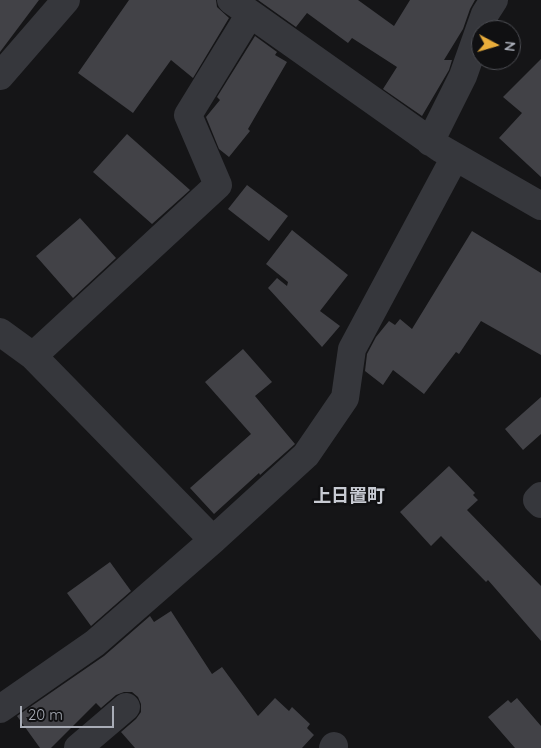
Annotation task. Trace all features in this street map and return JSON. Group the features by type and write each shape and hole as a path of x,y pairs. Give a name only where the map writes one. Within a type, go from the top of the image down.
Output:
{"street":[{"path":"0,76 66,0"},
{"path":"430,142 463,76 485,14 494,0"},
{"path":"32,356 218,185 188,115 240,7 430,142 541,206"},
{"path":"0,709 95,643 213,540 306,455 345,398 352,349 455,157"},
{"path":"0,332 32,356 213,540"},
{"path":"541,496 536,500 541,504"},
{"path":"78,748 126,707"}],"building":[{"path":"0,0 39,0 0,52"},
{"path":"129,0 216,0 217,7 229,18 193,78 171,60 133,113 78,73"},
{"path":"258,0 358,0 394,26 410,0 475,0 463,29 444,60 452,60 449,70 422,116 383,89 397,67 352,38 348,43 307,13 296,27"},
{"path":"255,36 277,52 275,55 287,62 248,129 250,131 229,157 219,149 206,117 220,100 217,97"},
{"path":"541,59 541,177 499,138 522,113 503,97"},
{"path":"127,134 190,190 152,224 93,172"},
{"path":"247,185 288,216 269,241 228,209"},
{"path":"80,218 116,258 73,298 36,256"},
{"path":"292,230 348,275 320,311 340,326 322,347 268,288 277,278 287,286 288,282 266,264"},
{"path":"472,231 541,273 541,355 481,321 459,354 456,352 424,394 393,370 383,385 365,371 367,354 376,337 389,321 395,325 400,319 412,329"},
{"path":"243,349 272,382 255,396 295,444 260,475 259,473 214,514 190,488 251,434 205,382"},
{"path":"541,397 541,434 523,450 505,429"},
{"path":"449,466 475,493 473,495 478,500 467,510 541,586 541,641 488,580 486,582 441,536 431,546 400,512"},
{"path":"110,562 131,591 91,626 67,593"},
{"path":"171,611 212,674 222,667 258,716 275,698 289,711 292,707 310,724 307,728 314,735 302,748 135,748 121,732 141,712 141,704 138,697 132,692 124,692 116,695 101,708 96,703 51,748 40,748 17,716 104,656 150,616 154,622"},
{"path":"517,698 541,726 541,748 515,748 488,717 508,700 511,703"}],"district":[{"name":"上日置町","path":"349,497"}]}
